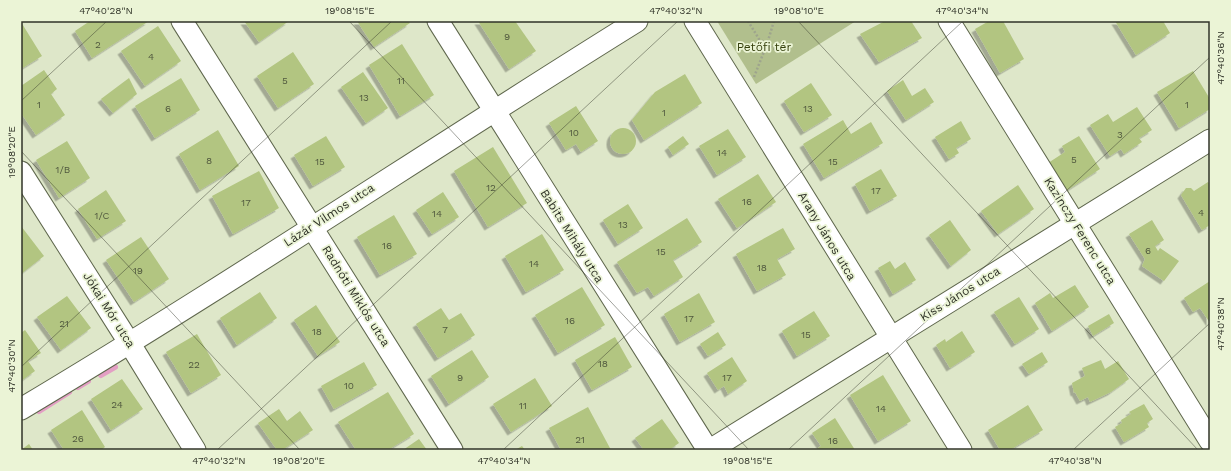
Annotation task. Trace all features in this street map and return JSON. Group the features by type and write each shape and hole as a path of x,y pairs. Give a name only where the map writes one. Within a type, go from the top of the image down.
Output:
{"street":[{"name":"Radnóti Miklós utca","path":"182,21 452,450"},
{"name":"Babits Mihály utca","path":"438,21 709,450"},
{"name":"Lázár Vilmos utca","path":"21,409 130,344 493,110 637,21"},
{"name":"Arany János utca","path":"695,21 890,338 961,450"},
{"name":"Kazinczy Ferenc utca","path":"949,21 1210,441"},
{"name":"Kiss János utca","path":"709,450 1210,140"},
{"name":"Jókai Mór utca","path":"21,172 195,450"}],"path":[{"path":"748,21 759,39 779,52"},
{"path":"737,88 756,76 774,21"}],"green space":[{"name":"Petőfi tér","path":"717,21 856,21 756,84"}],"building":[{"path":"90,21 149,21 92,58 75,31"},
{"path":"244,21 289,21 259,42"},
{"path":"357,21 408,21 410,23 374,47"},
{"path":"478,21 515,21 536,51 509,69"},
{"path":"885,21 911,21 922,38 879,62 860,34"},
{"path":"989,21 1003,21 1024,59 1000,73 975,29"},
{"path":"1115,21 1163,21 1170,33 1136,55"},
{"path":"21,22 42,56 21,69"},
{"path":"158,26 181,61 145,86 121,51"},
{"path":"402,44 434,95 400,116 369,65"},
{"path":"293,52 314,84 278,108 257,76"},
{"path":"44,70 57,89 51,94 65,115 36,135 21,113 21,86"},
{"path":"1193,71 1210,99 1210,109 1179,128 1157,92"},
{"path":"363,72 388,108 366,123 341,87"},
{"path":"685,74 702,103 644,140 632,120 655,92"},
{"path":"129,78 137,94 113,113 101,99"},
{"path":"181,78 200,110 155,138 135,106"},
{"path":"903,80 912,96 925,88 934,102 906,120 887,91"},
{"path":"811,83 832,115 804,132 784,101"},
{"path":"576,106 598,141 581,152 576,144 566,150 549,123"},
{"path":"1137,107 1152,130 1139,138 1142,142 1124,154 1121,149 1110,156 1090,125 1108,114 1113,122"},
{"path":"843,120 851,134 871,122 883,143 824,178 803,144"},
{"path":"961,121 971,139 956,148 959,153 949,159 935,137"},
{"path":"623,128 632,132 636,141 632,150 623,154 614,150 610,141 614,132"},
{"path":"728,129 746,157 717,175 699,146"},
{"path":"218,130 239,166 200,190 179,154"},
{"path":"326,136 345,167 313,186 294,155"},
{"path":"683,136 689,144 673,155 668,147"},
{"path":"1079,136 1100,169 1063,193 1045,165 1065,152 1062,146"},
{"path":"67,141 90,178 59,198 36,160"},
{"path":"493,147 527,203 488,227 454,171"},
{"path":"881,169 897,196 870,211 855,184"},
{"path":"259,171 279,208 233,234 212,196"},
{"path":"758,174 776,202 737,228 718,199"},
{"path":"1208,182 1210,184 1210,225 1202,230 1181,195 1186,188 1191,188 1194,191"},
{"path":"1018,185 1034,209 998,234 981,211"},
{"path":"106,190 126,221 97,239 78,209"},
{"path":"443,192 459,217 432,234 416,210"},
{"path":"628,204 643,228 618,244 603,220"},
{"path":"394,215 417,254 380,275 357,237"},
{"path":"687,218 702,242 673,260 683,277 654,296 648,287 637,293 617,262"},
{"path":"950,220 971,250 951,266 929,235"},
{"path":"1152,220 1164,240 1155,246 1158,251 1160,248 1179,261 1164,281 1142,266 1145,259 1129,234"},
{"path":"21,226 44,256 21,274"},
{"path":"783,228 795,249 777,259 786,275 757,291 736,254"},
{"path":"542,234 564,270 526,292 505,256"},
{"path":"141,237 169,279 134,302 106,260"},
{"path":"890,261 895,269 905,262 916,280 893,294 878,268"},
{"path":"1210,281 1210,323 1200,308 1193,312 1184,298"},
{"path":"1075,285 1089,307 1052,331 1035,303 1050,293 1053,298"},
{"path":"582,287 605,325 558,353 535,315"},
{"path":"260,292 277,318 237,345 220,318"},
{"path":"699,293 715,322 680,342 664,314"},
{"path":"67,296 91,328 61,350 37,317"},
{"path":"1019,297 1039,329 1015,344 994,312"},
{"path":"316,305 340,342 318,356 294,320"},
{"path":"441,308 449,320 461,313 475,335 438,358 416,324"},
{"path":"814,311 830,336 797,356 782,331"},
{"path":"1109,314 1114,323 1093,336 1088,326"},
{"path":"25,330 41,353 28,361 35,371 21,381 21,333"},
{"path":"962,331 975,352 950,368 936,345 945,339 946,342"},
{"path":"718,332 726,345 708,356 700,344"},
{"path":"197,334 221,375 191,393 166,352"},
{"path":"615,337 632,367 592,390 575,360"},
{"path":"472,350 489,377 449,404 431,376"},
{"path":"1042,352 1048,362 1029,374 1022,364"},
{"path":"732,357 747,381 728,394 724,386 718,390 707,373"},
{"path":"1101,360 1105,369 1118,361 1129,379 1111,392 1090,402 1088,397 1080,401 1075,392 1074,393 1072,383 1085,376 1082,368"},
{"path":"364,362 377,385 334,409 321,386"},
{"path":"883,375 911,421 878,441 850,395"},
{"path":"535,378 552,406 511,432 493,404"},
{"path":"122,379 143,409 111,430 91,399"},
{"path":"388,392 414,434 388,450 356,450 338,422"},
{"path":"1144,404 1153,419 1147,423 1149,427 1124,442 1115,427 1122,423 1121,420 1131,414 1129,412"},
{"path":"1028,405 1043,430 1010,450 1000,450 988,430"},
{"path":"588,407 611,450 561,450 549,428"},
{"path":"279,409 287,421 300,411 313,430 282,450 277,450 258,423"},
{"path":"82,410 105,447 101,450 64,450 51,430"},
{"path":"835,418 855,450 815,450 821,446 812,433"},
{"path":"662,419 679,443 669,450 644,450 635,438"},
{"path":"419,439 427,450 403,450"},
{"path":"29,444 33,450 21,450"},
{"path":"522,446 525,450 515,450"}],"waterway":[{"path":"101,375 115,367"},
{"path":"78,387 88,381"},
{"path":"39,411 69,392"}]}
